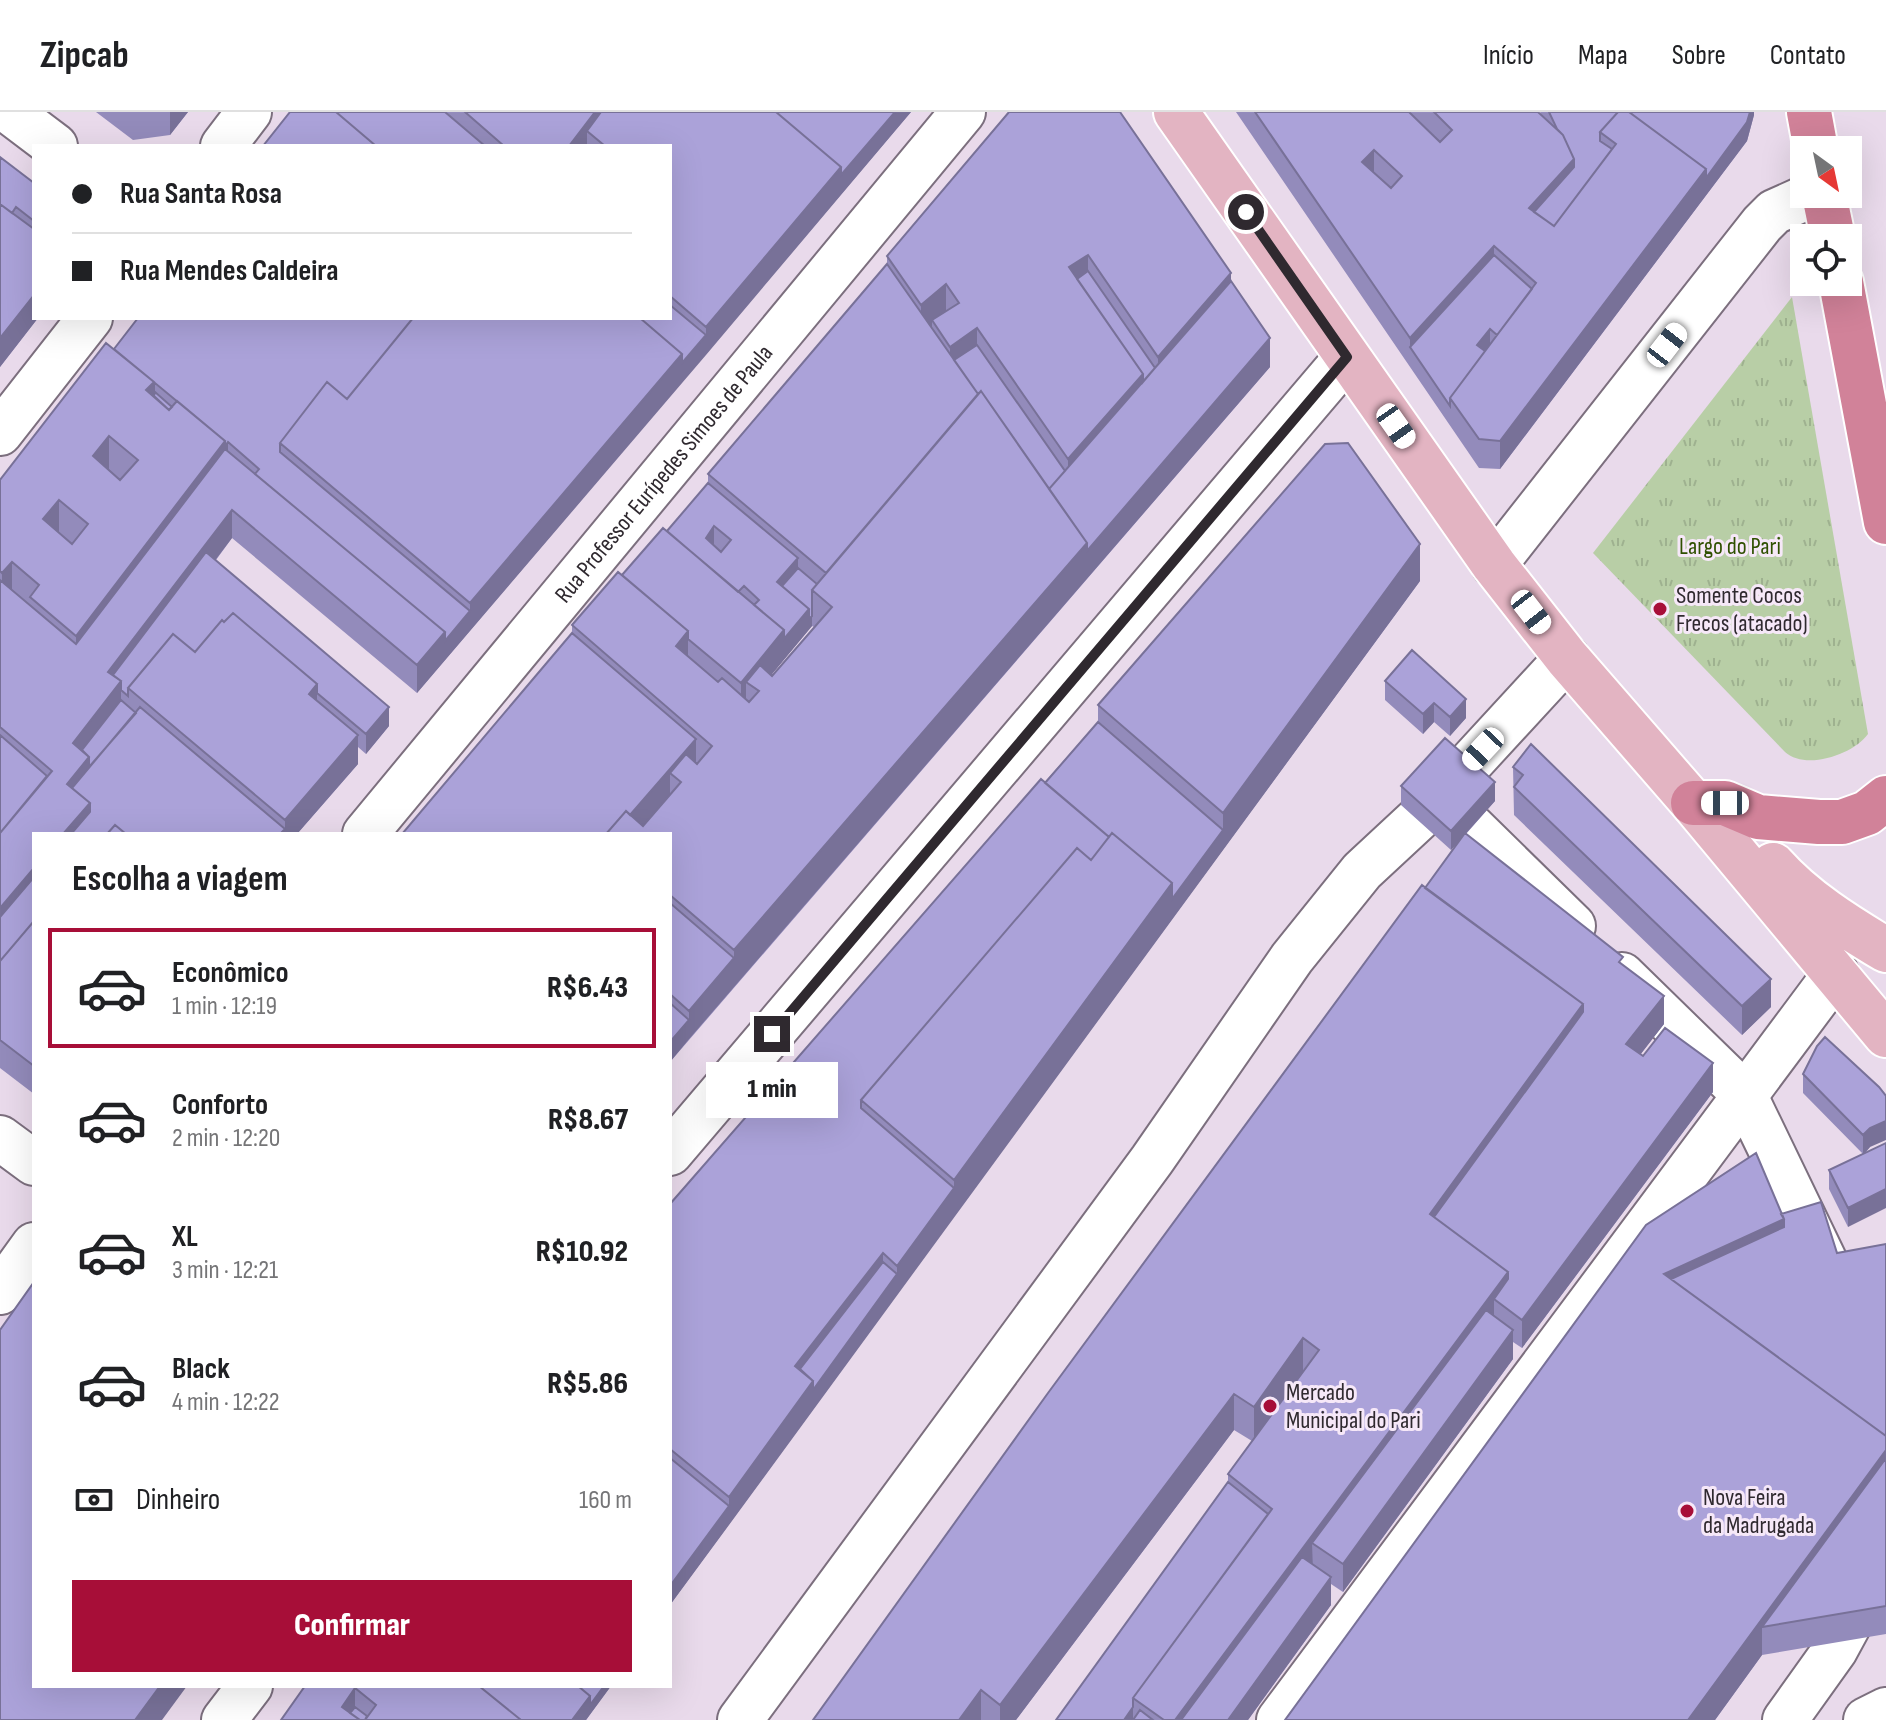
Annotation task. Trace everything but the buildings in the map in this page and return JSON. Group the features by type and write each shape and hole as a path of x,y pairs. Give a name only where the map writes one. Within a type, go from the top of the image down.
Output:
{"highway":[{"path":"1809,112 1813,136"},
{"path":"1844,296 1886,522"},
{"path":"1693,803 1725,803 1758,817 1842,822 1867,813 1886,798"}],"main road":[{"path":"1176,112 1494,565 1567,658 1693,803 1886,1035"},
{"path":"1693,803 1736,824 1790,884 1886,950"}],"street":[{"path":"10,112 52,144"},
{"path":"225,144 249,112"},
{"name":"Rua Professor Eurípedes Simoes de Paula","path":"367,832 963,112"},
{"path":"1494,565 1762,224 1774,212 1790,205"},
{"path":"0,433 88,320"},
{"path":"672,1151 1347,357"},
{"path":"1463,771 1567,658"},
{"path":"740,1720 1152,1160 1292,958 1362,871 1418,819"},
{"path":"1472,827 1744,1094 1841,1295 1863,1273"},
{"path":"1279,1720 1836,973"},
{"path":"0,1138 32,1162"},
{"path":"0,1292 32,1248"},
{"path":"1785,1720 1835,1650 1886,1556"},
{"path":"224,1720 248,1688"},
{"path":"1866,1720 1886,1710"}],"green space":[{"name":"Largo do Pari","path":"1792,297 1868,734 1852,748 1817,760 1794,758 1785,752 1593,553"}],"place":[{"name":"Somente Cocos Frecos (atacado)","path":"1660,609"},
{"name":"Mercado Municipal do Pari","path":"1270,1406"},
{"name":"Nova Feira da Madrugada","path":"1687,1511"}],"route":[{"path":"772,1034 1347,357 1246,212"}]}
